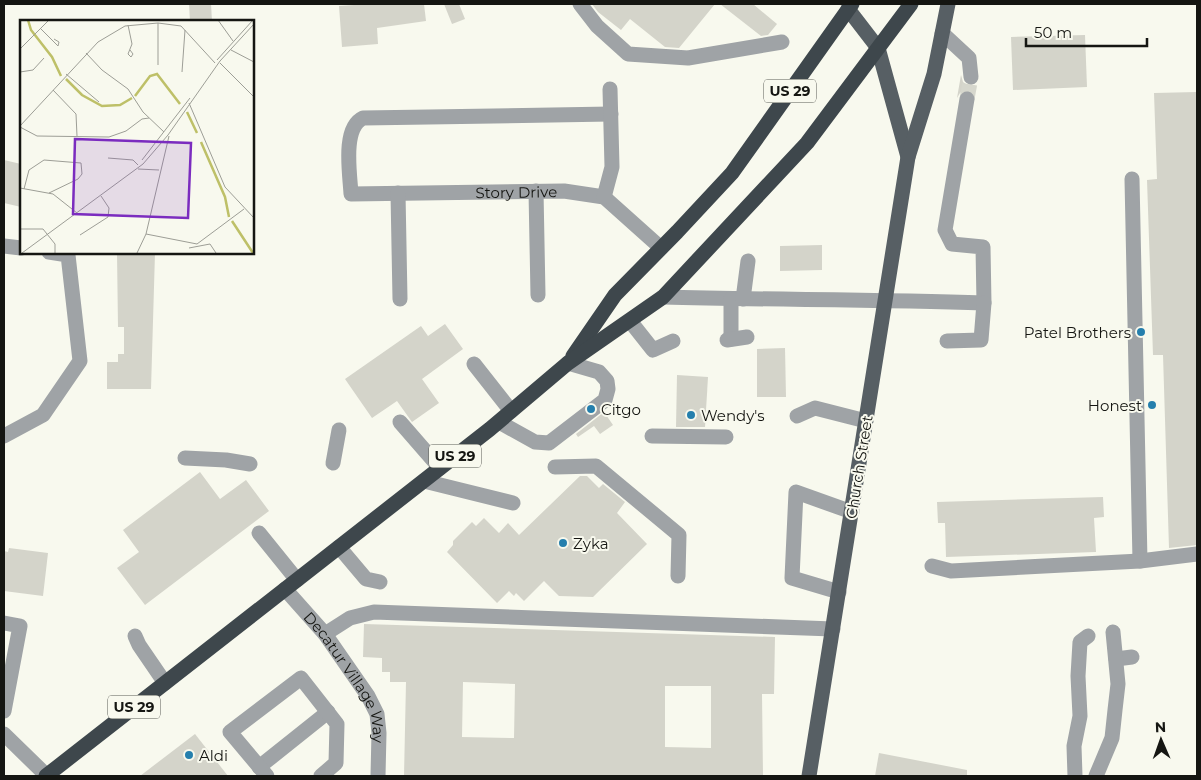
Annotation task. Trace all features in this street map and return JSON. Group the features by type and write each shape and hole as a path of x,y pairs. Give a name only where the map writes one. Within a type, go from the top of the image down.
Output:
{"highway":[{"name":"US 29","path":"46,776 499,422 568,363 663,297 807,143 911,4"},
{"name":"US 29","path":"568,363 615,295 732,173 847,6"}],"main road":[{"name":"Church Street","path":"809,776 908,157 934,74 948,4"},
{"name":"Church Street","path":"847,6 878,48 908,157"}],"street":[{"path":"580,4 597,26 628,54 688,58 782,42"},
{"path":"942,32 969,58 971,76"},
{"path":"610,89 612,167 604,197 661,248"},
{"path":"947,341 981,340 984,303 982,247 952,244 945,230 967,99"},
{"name":"Story Drive","path":"604,197 564,191 351,194 349,140 352,127 363,118 611,114"},
{"path":"1132,179 1140,561"},
{"path":"536,191 538,295"},
{"path":"398,193 400,299"},
{"path":"4,246 20,248"},
{"path":"4,436 43,415 80,361 68,255 62,254"},
{"path":"747,337 729,340 737,299 748,261"},
{"path":"663,297 885,299 984,303"},
{"path":"630,321 653,350 673,341"},
{"path":"499,422 535,442 549,443 605,400 608,389 607,381 599,372 568,363"},
{"path":"474,364 511,411"},
{"path":"797,416 815,408 866,421"},
{"path":"400,422 440,468"},
{"path":"333,463 339,430"},
{"path":"652,436 726,437"},
{"path":"184,458 226,460 250,464"},
{"path":"555,467 596,466 679,535 678,576"},
{"path":"424,481 513,503"},
{"path":"839,592 792,578 796,492 852,512"},
{"name":"Decatur Village Way","path":"259,534 368,696 377,714 379,733 378,776"},
{"path":"339,547 366,579 380,582"},
{"path":"932,566 951,570 1140,561 1197,554"},
{"path":"325,634 350,618 374,612 833,629"},
{"path":"4,623 20,626 4,711"},
{"path":"1096,776 1112,738 1118,684 1113,632"},
{"path":"135,636 165,683"},
{"path":"1075,776 1074,746 1080,716 1078,676 1080,642 1088,636"},
{"path":"1116,659 1132,657"},
{"path":"321,776 336,763 337,724 328,712 301,678 230,732 263,772 328,712"},
{"path":"4,734 46,776"}],"building":[{"path":"189,4 211,4 212,20 190,20"},
{"path":"424,4 426,21 377,28 378,44 342,47 339,6"},
{"path":"444,4 459,4 465,19 452,24"},
{"path":"592,4 715,4 679,48 665,47 630,19 621,30 598,12"},
{"path":"720,4 753,4 777,24 768,35 761,36"},
{"path":"1085,35 1087,87 1013,90 1011,37"},
{"path":"961,75 963,82 974,86 973,92 964,90 957,98"},
{"path":"1197,92 1197,545 1169,548 1163,355 1153,355 1147,180 1157,179 1154,93"},
{"path":"4,160 20,164 20,207 4,203"},
{"path":"822,245 822,270 780,271 780,246"},
{"path":"117,254 155,254 151,389 107,389 107,362 118,362 118,354 124,354 124,327 118,327"},
{"path":"445,324 463,349 422,379 439,403 412,422 397,401 372,418 345,379 421,326 428,336"},
{"path":"785,348 786,397 757,397 757,349"},
{"name":"Wendy's","path":"677,375 708,377 705,427 676,427"},
{"path":"604,412 613,425 600,434 594,426 578,437 576,434"},
{"path":"200,472 220,499 246,480 269,511 145,605 117,568 139,552 123,530"},
{"path":"580,476 587,476 599,488 603,484 625,502 617,513 647,544 593,597 559,596 544,581 524,601 516,593 514,596 509,591 497,603 447,552 453,545 453,541 472,522 476,526 484,518 499,533 508,523 519,535"},
{"path":"1103,497 1104,517 1094,518 1096,552 946,557 945,523 938,523 937,502"},
{"path":"9,548 48,553 43,596 4,591 4,551 8,552"},
{"path":"364,624 775,637 774,694 762,694 763,776 404,776 406,682 390,682 390,672 382,672 382,658 363,657","holes":["463,682 515,684 514,738 462,737","665,686 711,686 711,748 665,747"]},
{"name":"Aldi","path":"195,734 228,776 140,776"},
{"path":"879,753 967,770 967,776 875,776"}],"tunnel":[{"path":"967,99 971,77"}],"place":[{"name":"Patel Brothers","path":"1141,332"},
{"name":"Honest","path":"1152,405"},
{"name":"Citgo","path":"591,409"},
{"name":"Wendy's","path":"691,415"},
{"name":"Zyka","path":"563,543"},
{"name":"Aldi","path":"189,755"}]}
